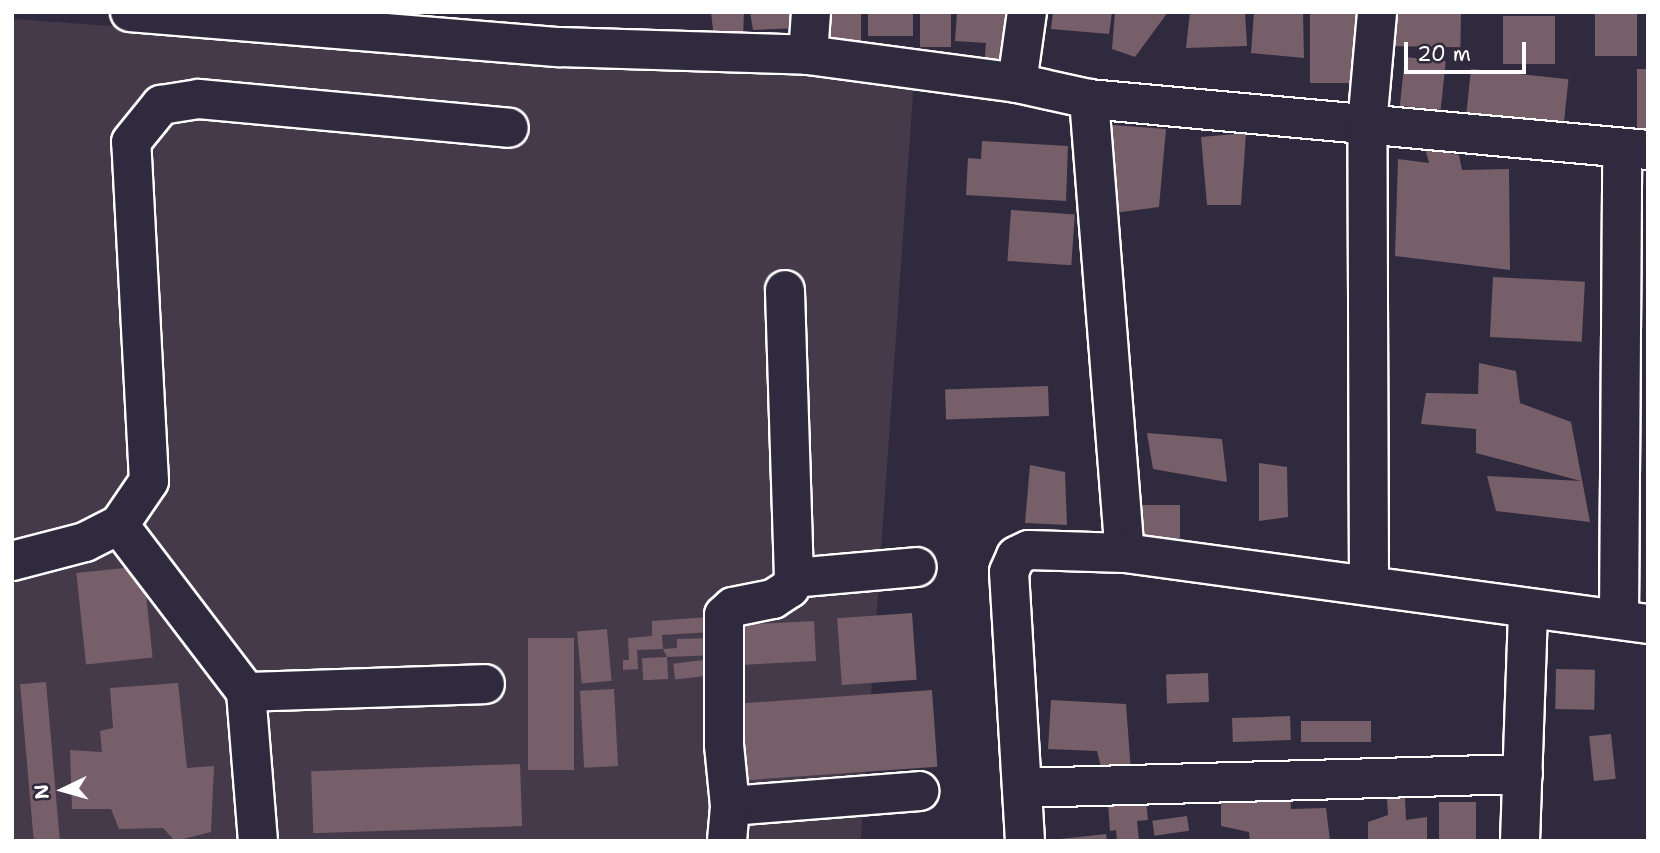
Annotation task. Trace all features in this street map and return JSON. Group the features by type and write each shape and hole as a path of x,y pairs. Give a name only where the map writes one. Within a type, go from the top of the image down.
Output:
{"street":[{"path":"808,55 811,12"},
{"path":"1017,83 1027,12"},
{"path":"1369,584 1367,125 1377,12"},
{"path":"141,13 351,22 559,47 808,55 1017,83 1088,99 1635,149 1633,621 1125,553 1030,550 1016,556 1009,572 1025,841"},
{"path":"12,561 85,542 119,525 149,481 131,142 162,105 199,99 509,128"},
{"path":"1088,99 1125,553"},
{"path":"785,290 794,578 790,588 773,598 733,607 724,615 724,746 729,823 919,792"},
{"path":"119,525 246,692 258,841"},
{"path":"794,578 917,567"},
{"path":"1520,841 1528,609"},
{"path":"246,692 485,684"},
{"path":"1022,788 1523,774"}],"shaded area":[{"path":"12,19 914,82 861,841 12,841"}],"building":[{"path":"711,12 744,12 743,40 714,38"},
{"path":"750,12 803,12 799,28 753,30"},
{"path":"824,12 861,12 861,43 824,43"},
{"path":"868,12 913,12 913,36 868,36"},
{"path":"920,12 951,12 951,47 920,47"},
{"path":"957,12 1017,12 1013,68 984,66 986,43 955,41"},
{"path":"1053,12 1112,12 1109,34 1051,29"},
{"path":"1115,12 1168,12 1135,57 1112,49"},
{"path":"1190,12 1245,12 1247,46 1186,48"},
{"path":"1254,12 1303,12 1304,58 1251,53"},
{"path":"1310,12 1357,12 1357,83 1310,83"},
{"path":"1388,12 1461,13 1460,47 1387,46"},
{"path":"1595,12 1637,12 1637,56 1595,56"},
{"path":"1503,16 1555,16 1555,64 1503,64"},
{"path":"1405,57 1446,61 1441,110 1400,106"},
{"path":"1471,69 1568,79 1563,131 1466,121"},
{"path":"1637,69 1648,69 1648,134 1637,134"},
{"path":"1113,125 1166,129 1159,207 1114,213"},
{"path":"1246,133 1241,205 1207,205 1201,137"},
{"path":"982,141 1068,146 1066,201 966,195 968,158 981,159"},
{"path":"1425,148 1459,155 1462,170 1509,169 1510,270 1395,256 1398,159 1429,163"},
{"path":"1011,210 1075,214 1071,265 1007,261"},
{"path":"1493,277 1585,282 1582,342 1490,337"},
{"path":"1479,363 1516,371 1520,403 1571,422 1590,522 1496,511 1487,476 1581,481 1476,453 1476,429 1421,424 1426,393 1478,394"},
{"path":"1048,386 1049,416 946,420 945,390"},
{"path":"1147,433 1222,439 1227,482 1153,469"},
{"path":"1259,463 1287,467 1288,517 1259,521"},
{"path":"1030,465 1065,472 1067,525 1025,523"},
{"path":"1133,505 1180,505 1180,540 1133,540"},
{"path":"143,566 153,657 86,664 76,573"},
{"path":"912,613 917,680 842,685 837,618"},
{"path":"710,617 712,632 662,635 663,649 637,650 638,669 623,670 623,660 629,660 628,638 652,636 652,621"},
{"path":"814,621 816,661 740,665 738,625"},
{"path":"607,629 612,681 582,683 577,632"},
{"path":"528,638 574,638 574,770 528,770"},
{"path":"714,638 715,655 667,657 663,649 677,648 677,639"},
{"path":"667,657 668,679 643,680 642,658"},
{"path":"711,659 713,675 675,680 673,664"},
{"path":"1556,669 1595,670 1594,710 1555,709"},
{"path":"1208,673 1209,702 1167,703 1166,674"},
{"path":"46,682 60,841 34,841 20,684"},
{"path":"178,683 187,768 214,766 211,832 175,841 163,828 119,829 111,809 72,809 70,750 102,752 100,731 113,728 110,688"},
{"path":"614,689 618,766 584,768 580,691"},
{"path":"932,690 937,767 747,780 741,703"},
{"path":"1051,700 1126,704 1131,772 1103,775 1097,751 1048,749"},
{"path":"1290,716 1291,740 1233,742 1232,718"},
{"path":"1301,721 1371,721 1371,742 1301,742"},
{"path":"1611,734 1616,779 1594,781 1589,736"},
{"path":"520,764 522,826 313,833 311,771"},
{"path":"1290,792 1291,809 1326,808 1330,841 1250,841 1249,832 1221,826 1221,795"},
{"path":"1387,798 1405,798 1406,820 1427,817 1427,841 1368,841 1368,822 1388,815"},
{"path":"1146,800 1148,820 1137,821 1139,841 1117,841 1116,830 1110,831 1108,803"},
{"path":"1439,802 1476,802 1476,841 1439,841"},
{"path":"1187,816 1189,831 1154,836 1152,821"},
{"path":"1106,834 1107,841 1060,841 1060,839"}]}
